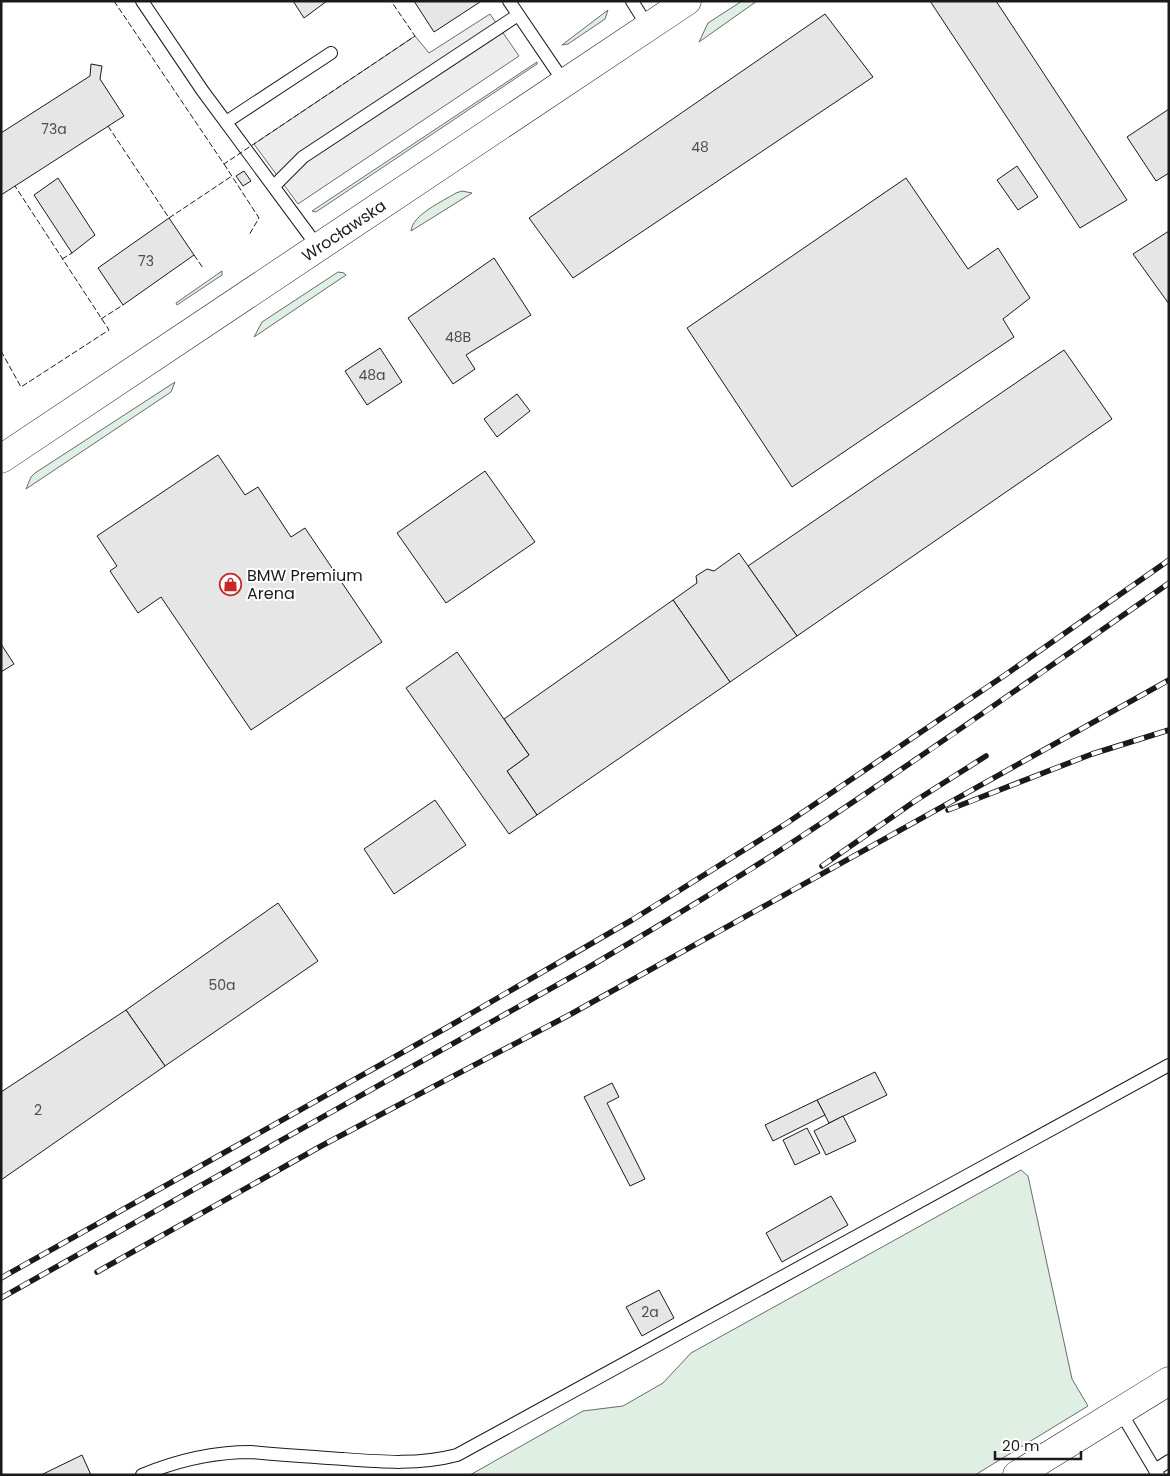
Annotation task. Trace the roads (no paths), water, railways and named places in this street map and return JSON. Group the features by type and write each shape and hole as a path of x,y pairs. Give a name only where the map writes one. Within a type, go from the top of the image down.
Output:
{"street":[{"name":"Wrocławska","path":"1,459 687,1"},
{"path":"1017,1475 1169,1381"}],"lane":[{"path":"142,1 202,90 318,247"},
{"path":"509,1 564,82"},
{"path":"632,1 648,27"},
{"path":"274,186 303,157 518,15"},
{"path":"226,122 331,53"},
{"path":"142,1475 204,1455 229,1452 391,1462 438,1460 457,1455 1169,1065"},
{"path":"1120,1412 1156,1472 1169,1461"}],"railway":[{"path":"1,1278 446,1028 632,920 787,823 1008,673 1169,560"},
{"path":"1,1298 589,967 698,902 897,773 1169,583"},
{"path":"97,1272 323,1145 571,1014 1169,680"},
{"path":"948,810 1092,754 1169,730"},
{"path":"822,866 915,801 986,756"}],"place":[{"name":"BMW Premium Arena","path":"231,584"}]}
